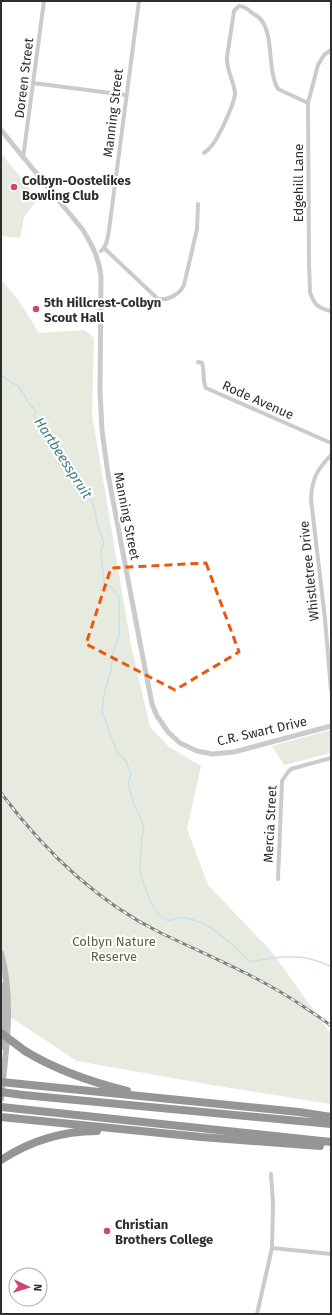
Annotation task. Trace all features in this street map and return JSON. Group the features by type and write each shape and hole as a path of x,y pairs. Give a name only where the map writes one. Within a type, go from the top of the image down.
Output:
{"highway":[{"path":"1,1033 25,1051 69,1073 131,1092 216,1104"},
{"path":"1,1082 331,1117"},
{"path":"1,1092 331,1124"},
{"path":"1,1107 331,1142"},
{"path":"1,1117 280,1144 331,1146"},
{"path":"1,1160 13,1152 42,1139 74,1132 105,1131 169,1134"}],"main road":[{"path":"1,953 9,1007 8,1033 1,1099"},
{"path":"1,985 3,1021 1,1047"}],"street":[{"name":"Doreen Street","path":"23,158 44,1"},
{"name":"Manning Street","path":"139,1 109,230 103,249 158,299 168,299 180,291 184,285 197,229 198,204"},
{"path":"204,153 213,144 234,101 234,90 227,57 234,11 240,6 248,9 263,23 274,79 278,89 308,103"},
{"name":"Edgehill Lane","path":"331,50 324,55 318,65 308,103 310,292 313,302 317,306 331,311"},
{"path":"33,83 126,95"},
{"name":"Manning Street","path":"1,130 83,230 93,246 99,262 102,276 100,391 102,430 108,474 149,690 154,710 162,726 180,743 197,751"},
{"name":"Rode Avenue","path":"198,362 202,363 203,366 204,385 206,388 331,442"},
{"name":"Whistletree Drive","path":"331,455 316,473 313,480 311,499 325,619 331,690"},
{"path":"325,619 331,618"},
{"name":"C.R. Swart Drive","path":"197,751 212,754 234,752 331,726"},
{"name":"Mercia Street","path":"278,879 282,781 288,772 300,766 331,758"},
{"path":"257,1314 272,1248 273,1204 271,1174"},
{"path":"272,1248 331,1254"}],"highlighted area":[{"path":"206,563 239,652 175,690 86,644 111,568"}],"green space":[{"name":"Colbyn-Oostelikes Bowling Club","path":"1,153 38,199 24,217 20,238 1,236"},
{"name":"Colbyn Nature Reserve","path":"1,279 19,301 39,333 85,330 94,338 92,414 131,645 150,727 169,747 201,766 187,829 208,885 271,951 331,1034 331,1104 77,1061 1,1011"},
{"path":"331,730 331,753 284,765 272,746"}],"waterway":[{"name":"Hartbeesspruit","path":"1,376 18,386 27,401 36,411 34,415 81,480 94,507 98,527 104,542 101,551 104,583 112,588 119,597 119,635 113,653 111,670 105,691 102,711 116,750 126,761 131,774 128,783 133,802 144,826 140,869 150,901 159,915 168,921 184,918 194,920 212,929 251,962 274,958 298,957 331,966"}],"railway":[{"path":"1,793 17,814 72,872 114,905 159,932 233,967 287,996 331,1026"}],"place":[{"name":"Colbyn-Oostelikes Bowling Club","path":"14,187"},
{"name":"5th Hillcrest-Colbyn Scout Hall","path":"36,309"},
{"name":"Christian Brothers College","path":"107,1231"}]}
